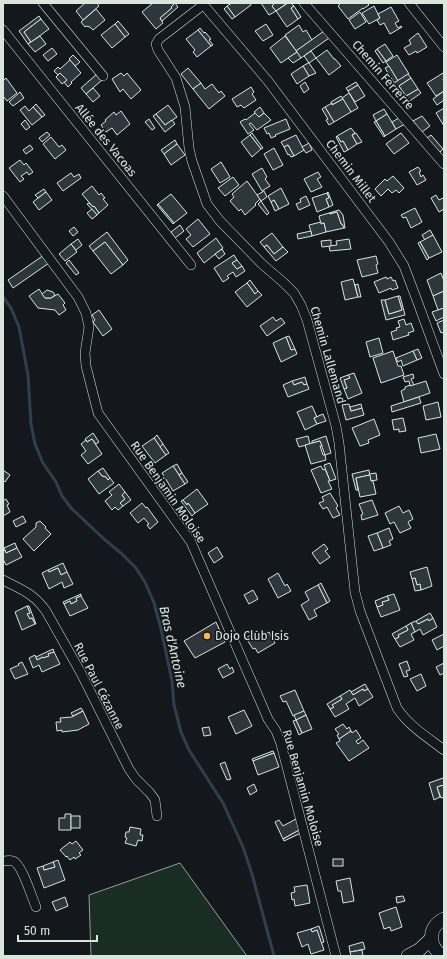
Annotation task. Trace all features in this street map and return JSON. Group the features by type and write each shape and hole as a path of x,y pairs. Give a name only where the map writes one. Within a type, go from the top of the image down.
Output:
{"main road":[{"path":"414,953 436,947 433,931 436,925 444,919"}],"street":[{"path":"43,3 103,76"},
{"name":"Chemin Ferrerre","path":"304,3 444,164"},
{"path":"409,3 444,47"},
{"name":"Chemin Millet","path":"203,4 268,81 389,242 404,266 444,374"},
{"name":"Chemin Lallemand","path":"203,4 156,44 158,50 176,78 185,107 189,148 194,169 207,204 213,213 262,264 294,293 308,320 336,426 355,592 360,610 397,708 404,718 414,727 444,750"},
{"name":"Allée des Vacoas","path":"3,30 191,265"},
{"name":"Rue Benjamin Moloise","path":"3,196 78,297 86,313 89,327 85,353 86,366 98,413 191,542 268,719 276,731 281,744 336,956"},
{"name":"Rue Paul Cézanne","path":"3,580 29,593 46,611 81,673 129,769 155,800 157,816"},
{"path":"3,861 13,861 17,864 22,872 36,907"}],"green space":[{"path":"180,863 247,956 91,956 89,895"}],"building":[{"path":"85,3 97,3 99,6 83,20 76,11"},
{"path":"153,3 175,3 171,7 172,8 160,18 163,23 156,29 142,12"},
{"path":"175,3 178,7 162,21 160,18 172,8 171,7"},
{"path":"232,3 250,3 251,5 235,17 227,6"},
{"path":"261,3 275,3 272,6 276,11 269,15"},
{"path":"275,3 286,4 276,11 272,6"},
{"path":"288,3 291,3 294,6 291,8 298,19 287,27 276,11"},
{"path":"341,3 367,3 369,5 348,19 338,6"},
{"path":"227,6 235,17 232,19 224,9"},
{"path":"294,6 301,17 298,19 291,8"},
{"path":"374,6 380,18 369,24 362,13"},
{"path":"391,7 399,21 395,23 398,28 401,26 402,27 390,34 384,23 380,25 377,20 380,18 378,14"},
{"path":"96,9 105,20 93,30 90,27 85,27 81,22"},
{"path":"360,12 366,22 355,29 349,20"},
{"path":"39,16 41,19 24,32 31,42 28,44 19,31"},
{"path":"41,19 49,29 31,42 24,32"},
{"path":"118,21 129,34 125,37 115,24"},
{"path":"115,24 125,37 112,48 101,35"},
{"path":"266,24 273,35 263,41 255,31"},
{"path":"299,25 303,32 306,30 312,40 296,51 285,35"},
{"path":"200,28 211,39 209,40 213,45 211,46 198,30"},
{"path":"198,30 211,46 197,57 193,52 195,50 186,39"},
{"path":"324,31 329,38 301,58 296,51"},
{"path":"418,33 427,47 417,53 416,51 409,55 404,48 411,44 409,40"},
{"path":"40,36 46,44 35,52 28,44"},
{"path":"285,36 297,52 281,63 270,48"},
{"path":"385,44 393,56 386,61 377,49"},
{"path":"52,48 57,54 48,61 43,55"},
{"path":"377,49 386,61 383,63 375,51"},
{"path":"327,50 341,66 329,75 316,58"},
{"path":"311,51 316,58 309,63 304,56"},
{"path":"297,52 301,58 293,63 288,58"},
{"path":"73,55 80,62 75,66 69,59"},
{"path":"397,55 409,74 398,81 386,62"},
{"path":"70,60 81,73 71,82 72,83 68,87 64,82 67,80 60,73 58,75 54,71 58,67 60,69"},
{"path":"308,63 316,73 309,76 303,66"},
{"path":"303,66 309,76 297,84 291,74"},
{"path":"389,66 398,81 394,83 385,68"},
{"path":"188,68 201,83 193,89 181,74"},
{"path":"60,73 67,80 62,84 56,77"},
{"path":"121,73 124,76 127,73 141,90 131,99 123,89 120,92 112,79"},
{"path":"443,73 444,91 436,96 427,83"},
{"path":"97,74 102,80 86,94 81,88"},
{"path":"408,74 411,78 399,86 406,96 418,89 421,93 407,103 394,83"},
{"path":"6,78 17,93 7,101 3,96 3,81"},
{"path":"411,78 418,89 406,96 399,86"},
{"path":"305,82 309,89 304,93 300,86"},
{"path":"356,82 358,85 348,91 346,88"},
{"path":"201,83 205,89 212,84 219,93 221,91 225,96 209,109 193,89"},
{"path":"358,85 365,96 355,102 348,91"},
{"path":"251,87 254,92 252,94 256,100 244,108 241,105 237,107 232,99"},
{"path":"93,88 100,96 93,102 86,94"},
{"path":"444,91 444,100 437,105 433,99"},
{"path":"20,92 24,98 13,106 9,102"},
{"path":"349,93 358,108 351,112 342,98"},
{"path":"341,96 343,99 332,105 331,102"},
{"path":"343,99 351,112 334,122 325,107"},
{"path":"36,104 45,115 42,117 33,107"},
{"path":"168,105 177,117 165,125 156,114"},
{"path":"25,106 29,111 33,107 42,117 32,125 20,110"},
{"path":"260,107 264,113 259,117 254,112"},
{"path":"325,107 334,122 329,125 326,120 328,119 322,109"},
{"path":"444,108 444,126 436,113"},
{"path":"384,109 387,114 376,121 373,115"},
{"path":"121,111 130,124 117,135 112,128 106,132 101,125 114,112 116,115"},
{"path":"255,113 259,117 264,113 271,120 257,130 251,123 249,124 254,130 248,134 240,122 245,119 246,120"},
{"path":"156,114 165,125 172,120 175,124 165,132 153,116"},
{"path":"387,114 396,129 385,136 376,121"},
{"path":"422,116 430,126 422,132 413,121"},
{"path":"399,118 405,124 396,129 392,122"},
{"path":"149,119 155,128 152,130 145,122"},
{"path":"286,119 290,129 271,138 269,133 267,134 264,128"},
{"path":"25,120 30,127 26,130 21,124"},
{"path":"376,121 385,136 384,137 374,122"},
{"path":"351,128 355,133 352,135 357,144 348,150 343,141 341,142 337,136"},
{"path":"47,132 50,135 42,142 39,138"},
{"path":"252,133 263,148 261,149 250,135"},
{"path":"356,133 362,142 357,144 352,135"},
{"path":"401,133 409,143 394,154 386,144"},
{"path":"250,135 261,149 252,157 241,142"},
{"path":"296,135 304,150 294,156 288,145 284,147 281,142"},
{"path":"431,135 443,149 439,153 427,138"},
{"path":"337,136 341,142 343,141 348,150 344,152 336,137"},
{"path":"51,137 59,147 62,145 66,150 55,159 43,144"},
{"path":"175,140 177,144 164,154 161,150"},
{"path":"309,143 312,150 306,153 302,147"},
{"path":"177,144 185,155 171,165 164,154"},
{"path":"30,145 33,149 26,154 23,150"},
{"path":"288,145 294,156 291,157 289,154 288,155 284,147"},
{"path":"274,148 283,165 273,170 264,154"},
{"path":"20,160 24,165 26,163 33,172 29,175 27,172 21,176 24,179 20,182 9,168"},
{"path":"221,162 230,177 220,183 211,169"},
{"path":"418,167 421,171 419,172 421,177 423,175 426,180 417,185 409,172"},
{"path":"262,168 267,177 265,179 270,186 262,191 252,174"},
{"path":"318,172 321,177 317,179 322,187 311,192 304,179"},
{"path":"71,173 74,177 79,174 81,178 63,191 57,183"},
{"path":"393,176 404,188 399,193 396,190 392,193 388,189 381,196 375,189 385,179 387,181"},
{"path":"233,177 239,185 225,196 218,188"},
{"path":"247,181 260,199 245,215 241,209 239,211 230,201 234,197 232,194"},
{"path":"92,186 99,195 101,193 105,198 103,199 108,205 99,213 82,194"},
{"path":"281,188 289,204 279,209 274,200 271,202 268,196"},
{"path":"44,189 46,192 38,198 35,195"},
{"path":"264,191 267,197 261,201 257,195"},
{"path":"46,192 52,200 39,210 33,202"},
{"path":"328,192 333,205 329,207 326,199 329,198"},
{"path":"327,193 329,198 326,199 329,207 317,212 312,198"},
{"path":"171,194 187,213 174,223 158,204"},
{"path":"436,195 439,200 443,198 444,200 444,209 439,212 431,198"},
{"path":"306,196 310,205 299,210 296,204 301,202 300,199"},
{"path":"274,200 279,209 275,211 271,202"},
{"path":"261,201 269,213 267,215 258,204"},
{"path":"89,203 93,207 94,206 99,213 97,215 87,204"},
{"path":"158,204 174,223 173,224 157,205"},
{"path":"415,208 422,222 411,228 406,217 403,218 401,215"},
{"path":"92,209 97,215 92,219 87,213"},
{"path":"339,210 343,215 345,228 341,224 337,212 329,213"},
{"path":"337,212 344,228 326,232 324,223 321,224 319,216"},
{"path":"198,219 210,234 193,247 186,239 191,235 186,229"},
{"path":"321,222 321,224 324,223 326,232 312,236 309,225"},
{"path":"180,225 184,231 175,238 171,232"},
{"path":"74,227 78,232 73,236 69,231"},
{"path":"430,230 433,235 425,240 422,235"},
{"path":"311,231 312,236 298,239 297,234"},
{"path":"107,232 128,260 123,265 105,242 93,251 89,246"},
{"path":"272,233 283,247 274,254 267,245 264,247 260,242"},
{"path":"433,235 442,252 429,258 420,242"},
{"path":"216,238 223,248 204,263 197,253"},
{"path":"78,239 82,245 76,250 71,244"},
{"path":"349,239 351,249 330,251 329,246 337,245 336,241"},
{"path":"331,240 331,246 322,247 321,241"},
{"path":"105,242 123,265 111,274 93,251"},
{"path":"420,242 429,258 427,260 418,243"},
{"path":"71,244 77,252 65,261 59,254"},
{"path":"267,245 274,254 283,247 288,252 276,261 264,247"},
{"path":"222,249 225,254 219,259 215,254"},
{"path":"44,255 49,263 13,288 8,280"},
{"path":"234,255 237,260 232,263 237,269 242,266 245,271 236,277 233,272 227,276 229,278 223,282 214,268"},
{"path":"376,256 378,273 362,277 357,260"},
{"path":"69,260 79,273 76,275 66,263"},
{"path":"237,260 242,266 237,269 232,263"},
{"path":"441,273 444,281 444,291 433,296 427,280"},
{"path":"386,277 387,279 391,277 393,281 395,280 398,288 392,290 391,288 379,293 374,282"},
{"path":"353,279 358,297 345,300 341,282"},
{"path":"250,280 258,291 255,294 247,283"},
{"path":"247,283 255,294 258,291 262,295 247,307 235,292"},
{"path":"358,284 361,297 358,297 355,285"},
{"path":"39,289 45,298 51,298 58,294 65,303 63,305 66,310 59,315 55,310 38,308 29,296"},
{"path":"47,290 53,292 55,295 51,298 45,298 42,294"},
{"path":"444,291 444,308 438,310 433,296"},
{"path":"398,296 400,296 405,315 386,320 381,300 385,300 389,314 402,310"},
{"path":"398,296 402,310 389,314 385,300"},
{"path":"444,308 444,317 436,321 432,312"},
{"path":"99,310 112,329 103,336 93,322 95,320 92,315"},
{"path":"273,317 276,321 281,318 285,323 267,336 260,326"},
{"path":"404,319 406,325 411,323 414,331 408,333 409,335 393,340 391,332 400,327 398,321"},
{"path":"444,320 444,332 441,333 437,323"},
{"path":"289,336 295,349 291,350 286,337"},
{"path":"286,337 291,350 295,349 297,354 281,362 273,343"},
{"path":"379,338 383,353 370,357 366,342"},
{"path":"418,349 422,358 417,360 413,351"},
{"path":"393,351 398,366 401,366 404,375 381,383 373,358"},
{"path":"413,351 417,360 403,366 401,360 398,362 396,358"},
{"path":"354,373 362,393 348,399 344,389 347,388 344,380 350,378 348,375"},
{"path":"413,374 414,378 411,379 414,385 410,386 409,381 405,382 403,377"},
{"path":"348,375 350,378 344,380 347,388 344,389 340,378"},
{"path":"305,377 307,384 304,385 302,382 294,385 292,381"},
{"path":"292,381 294,385 302,382 304,385 307,384 309,389 288,397 283,385"},
{"path":"426,381 430,393 404,402 401,391 405,389 405,387"},
{"path":"419,397 421,403 392,412 391,406"},
{"path":"438,402 441,417 426,420 423,406"},
{"path":"349,404 351,411 362,408 364,415 346,420 342,405"},
{"path":"361,404 362,408 351,411 350,407"},
{"path":"312,406 317,417 314,418 317,424 305,430 297,412"},
{"path":"323,414 326,421 317,424 314,418"},
{"path":"403,418 406,431 399,432 399,429 394,430 392,420"},
{"path":"374,419 380,435 368,440 369,443 360,446 352,428"},
{"path":"93,433 99,442 96,444 92,439 87,442 85,439"},
{"path":"436,434 440,449 421,453 418,438"},
{"path":"157,435 163,444 160,447 154,438"},
{"path":"308,436 310,444 299,447 296,439"},
{"path":"326,436 331,453 325,455 320,441 312,443 312,441"},
{"path":"154,438 166,455 155,463 142,446"},
{"path":"92,439 102,454 88,464 81,455 86,451 81,444 86,440 87,442"},
{"path":"320,441 322,446 320,446 326,460 311,464 305,445"},
{"path":"163,444 169,453 166,455 160,447"},
{"path":"330,463 336,479 330,481 324,465"},
{"path":"177,464 182,473 179,475 173,466"},
{"path":"173,466 185,484 173,491 162,473"},
{"path":"321,466 323,470 325,469 332,489 321,493 311,470"},
{"path":"103,468 110,478 108,480 98,471"},
{"path":"3,470 10,475 5,482 3,480"},
{"path":"369,470 370,475 356,478 358,490 356,490 352,474"},
{"path":"98,471 108,480 110,478 114,483 99,494 88,479"},
{"path":"182,473 188,482 185,484 179,475"},
{"path":"376,473 377,480 371,481 369,474"},
{"path":"370,475 376,494 360,497 356,478"},
{"path":"119,484 125,492 122,495 125,499 120,503 123,506 118,510 115,507 112,510 105,501 112,495 109,492"},
{"path":"197,489 208,504 195,513 188,503 187,505 183,500"},
{"path":"125,492 131,500 123,506 120,503 125,499 122,495"},
{"path":"330,493 338,506 336,508 340,515 333,518 327,507 323,509 319,503 324,501 322,497"},
{"path":"6,499 9,504 7,505 10,512 3,516 3,501"},
{"path":"183,500 187,505 188,503 195,513 192,516 181,501"},
{"path":"372,500 378,515 362,520 361,515 363,514 359,504"},
{"path":"142,503 146,508 147,507 158,522 150,529 147,525 149,524 144,518 138,523 130,513"},
{"path":"399,506 403,513 409,510 413,519 408,522 411,528 400,533 394,522 390,524 385,513"},
{"path":"23,516 26,522 16,527 13,521"},
{"path":"40,521 51,534 34,551 23,539 36,527 36,523"},
{"path":"389,528 393,539 389,541 391,545 383,548 377,533"},
{"path":"377,533 383,548 374,551 368,536"},
{"path":"15,543 17,548 6,553 4,548"},
{"path":"324,544 328,549 325,551 330,557 320,564 312,553"},
{"path":"217,547 223,557 214,563 208,553"},
{"path":"17,548 22,557 6,565 3,559 3,551 5,550 6,553"},
{"path":"63,563 67,572 61,575 58,568 49,572 48,570"},
{"path":"427,567 432,586 421,590 420,584 417,585 415,578 412,579 410,572"},
{"path":"58,568 61,575 67,572 73,584 64,588 62,582 49,589 42,573"},
{"path":"278,573 285,586 287,584 291,591 278,598 268,579"},
{"path":"415,578 417,585 420,584 421,590 415,591 412,579"},
{"path":"321,583 330,601 327,603 318,585"},
{"path":"318,585 327,603 314,610 317,616 309,620 301,605 309,600 305,592"},
{"path":"253,590 258,599 249,604 244,595"},
{"path":"81,594 81,596 76,598 77,601 71,604 70,601 64,604 63,602"},
{"path":"394,594 400,610 381,617 377,607 383,605 382,602 389,600 387,596"},
{"path":"81,596 88,608 70,616 64,604 70,601 71,604 77,601 76,598"},
{"path":"387,596 389,600 382,602 383,605 377,607 375,601"},
{"path":"27,606 29,606 36,624 27,614 30,613"},
{"path":"27,606 30,613 27,614 30,619 32,618 35,624 22,630 15,612"},
{"path":"430,613 433,618 429,621 428,619 418,624 416,621"},
{"path":"433,618 437,627 423,635 420,629 415,632 411,623 416,621 418,624 428,619 429,621"},
{"name":"Dojo Club Isis","path":"216,622 225,642 195,658 184,641"},
{"path":"411,623 415,632 411,634 414,640 400,647 395,639 399,637 398,635 408,630 406,626"},
{"path":"406,626 408,630 398,635 399,637 395,639 392,634"},
{"path":"257,631 260,637 269,632 275,643 258,653 255,648 253,649 246,638"},
{"path":"444,634 444,646 437,650 432,640"},
{"path":"53,649 54,652 48,654 49,656 37,660 36,657"},
{"path":"54,652 60,664 42,672 39,665 33,668 29,658 35,655 37,660 49,656 48,654"},
{"path":"407,661 410,670 406,671 408,676 404,677 399,664"},
{"path":"22,662 28,674 15,679 10,669"},
{"path":"444,663 444,673 440,675 436,667"},
{"path":"227,664 230,669 232,667 234,672 223,678 218,669"},
{"path":"421,674 426,686 417,691 410,679"},
{"path":"365,684 368,689 364,691 363,689 353,695 351,692"},
{"path":"363,689 364,691 368,689 373,697 359,706 355,698 346,704 349,709 335,717 330,709 334,707 332,705 342,699 340,696 350,690 353,695"},
{"path":"295,690 304,711 293,716 286,701 283,702 280,696"},
{"path":"340,696 342,699 332,705 334,707 330,709 327,704"},
{"path":"81,708 83,711 73,716 71,713"},
{"path":"244,710 252,726 236,734 228,717"},
{"path":"83,711 89,724 78,730 62,732 62,730 57,731 56,722 61,722 60,718 72,717"},
{"path":"304,711 306,715 296,720 294,715"},
{"path":"306,715 312,729 302,733 296,720"},
{"path":"296,720 302,733 299,735 293,721"},
{"path":"343,724 347,729 349,727 351,731 339,739 337,735 339,734 335,729"},
{"path":"209,727 211,735 204,736 202,728"},
{"path":"356,730 361,738 356,741 358,744 363,740 369,748 349,761 336,743 340,741 339,739 351,731 352,733"},
{"path":"273,751 274,753 253,761 252,759"},
{"path":"274,753 279,767 258,775 253,761"},
{"path":"225,762 231,779 227,780 220,764"},
{"path":"443,778 444,785 437,787 440,797 434,800 429,783"},
{"path":"254,784 257,791 250,795 247,788"},
{"path":"444,785 444,797 441,798 437,787"},
{"path":"65,814 71,814 71,830 59,830 59,818 65,818"},
{"path":"71,816 80,816 80,828 71,828"},
{"path":"296,819 301,829 283,839 275,822 279,820 283,826"},
{"path":"130,827 141,829 140,835 143,835 142,841 138,840 136,846 125,843 127,838 125,837 126,832 129,832"},
{"path":"301,829 303,832 284,841 283,839"},
{"path":"76,841 83,850 79,853 81,855 70,860 60,850 70,842 72,844"},
{"path":"333,859 343,859 343,866 333,866"},
{"path":"58,860 65,880 44,888 37,868 43,866 44,870 55,867 53,862"},
{"path":"53,862 55,867 44,870 43,866"},
{"path":"350,878 354,901 343,903 341,891 338,891 336,881"},
{"path":"307,885 310,903 295,906 291,893 295,892 294,887"},
{"path":"403,896 405,901 397,903 396,897"},
{"path":"65,897 68,906 56,911 52,902"},
{"path":"396,907 402,927 391,931 390,927 384,929 379,913"},
{"path":"319,926 324,942 321,943 317,930 312,932 311,929"},
{"path":"311,929 312,932 317,930 324,950 311,954 308,944 302,947 297,933"},
{"path":"363,942 365,949 350,952 349,946"},
{"path":"362,950 363,956 351,956 350,952"}],"waterway":[{"name":"Bras d'Antoine","path":"3,297 11,308 19,327 28,375 31,424 35,444 43,463 56,482 62,496 72,509 122,554 136,568 145,582 154,603 161,629 172,681 174,705 181,732 189,750 223,803 243,847 252,874 274,956"}],"place":[{"name":"Dojo Club Isis","path":"207,636"}]}
